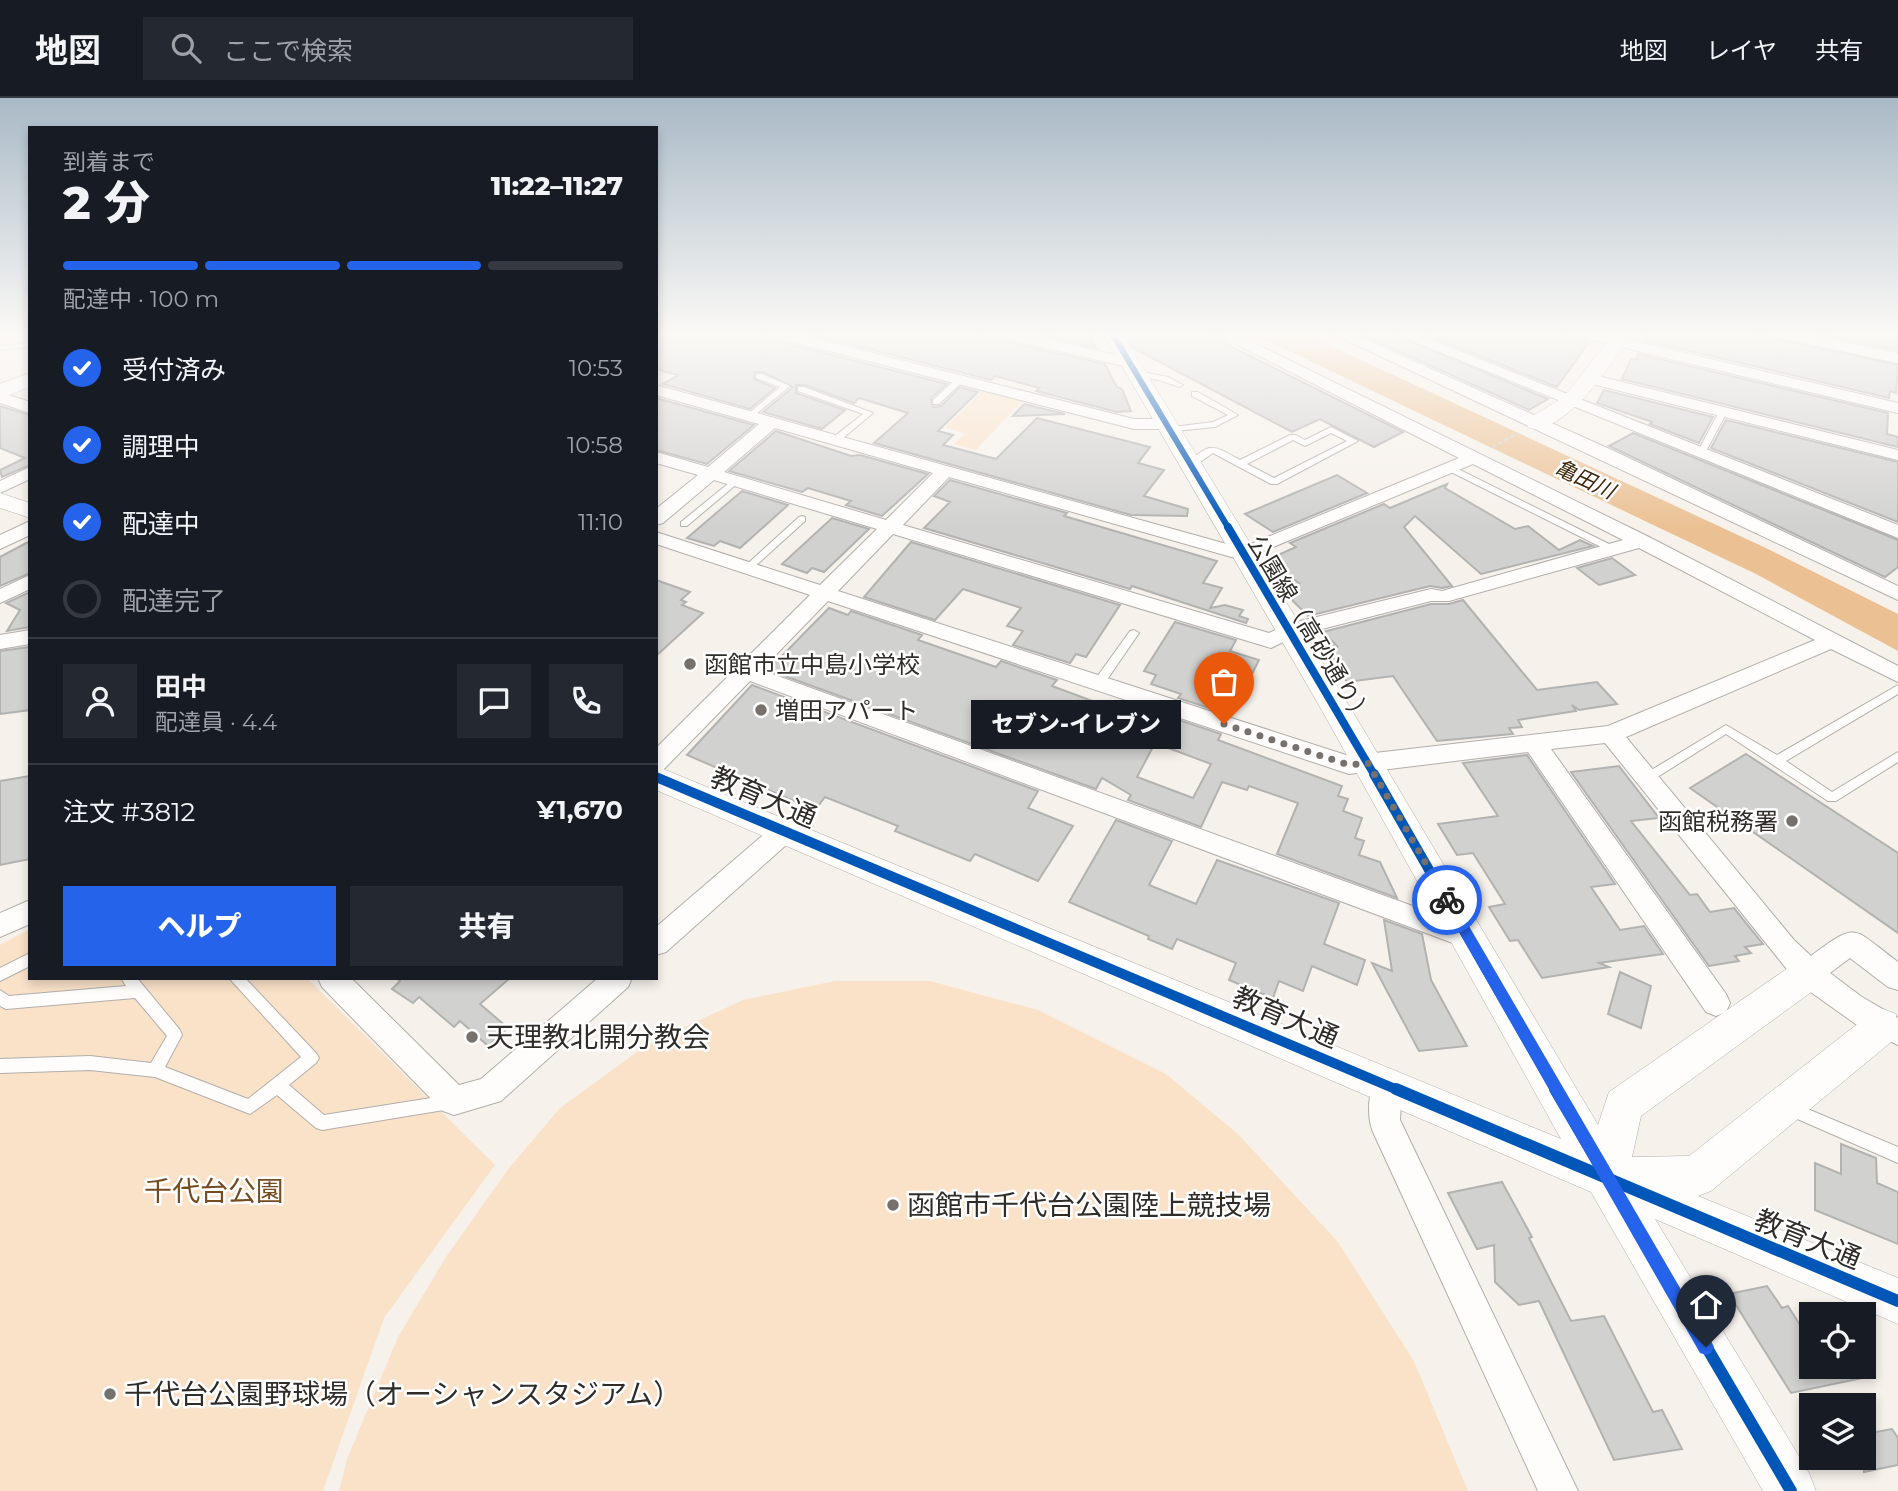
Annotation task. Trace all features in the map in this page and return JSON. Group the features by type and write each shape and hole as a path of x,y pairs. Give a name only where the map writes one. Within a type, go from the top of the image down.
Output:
{"street":[{"path":"9,398 28,407"},
{"path":"684,398 1242,554 1471,459"},
{"path":"1031,398 1134,424 1166,427"},
{"name":"公園線（高砂通り）","path":"1149,398 1368,763 1606,1178 1791,1491"},
{"path":"1350,398 1642,541 1898,675"},
{"path":"1470,398 1898,594"},
{"path":"1563,398 1898,533"},
{"path":"1529,427 1574,398"},
{"path":"1667,398 1898,454"},
{"path":"1858,398 1898,408"},
{"path":"658,517 771,423"},
{"path":"658,458 1271,640 1288,631 1431,595 1442,597 1642,541"},
{"path":"658,761 944,472"},
{"path":"0,488 28,473"},
{"path":"0,500 28,511"},
{"path":"0,543 28,528"},
{"path":"658,539 1349,765 1611,733 1833,640"},
{"path":"0,597 28,582"},
{"path":"0,642 28,637"},
{"path":"746,672 1469,938"},
{"path":"1611,733 1784,948 1808,974 1893,1024 1696,1176 1606,1178 1623,1105 1808,974 1850,942 1898,978"},
{"path":"1534,743 1716,1003"},
{"name":"教育大通","path":"658,778 1898,1301"},
{"path":"658,942 785,831"},
{"path":"0,926 28,912"},
{"path":"334,980 454,1101 490,1091 616,980"},
{"path":"1387,1084 1384,1121 1558,1491"}],"lane":[{"path":"750,417 772,398"},
{"path":"827,398 869,413 834,441"},
{"path":"936,402 940,398"},
{"path":"1166,427 1215,424 1234,415 1202,398"},
{"path":"1701,453 1723,412"},
{"path":"1190,465 1213,449 1240,464 1274,482 1354,441 1331,430 1305,443 1293,437 1240,464"},
{"path":"1448,467 1614,550"},
{"path":"684,524 735,481"},
{"path":"748,568 802,519"},
{"path":"1098,684 1133,633"},
{"path":"1777,761 1898,689"},
{"path":"1647,778 1726,729 1832,798 1898,757"},
{"path":"0,975 28,960"},
{"path":"130,980 174,1035 155,1070"},
{"path":"0,1066 90,1063 155,1070 250,1107 311,1058 238,980"},
{"path":"0,996 6,1003 138,991"},
{"path":"277,1085 322,1123 454,1101"},
{"path":"1784,1106 1898,1155"}],"path":[{"path":"1488,449 1529,427"}],"green space":[{"path":"976,398 1023,400 976,450 954,444 965,434 946,427"},
{"name":"千代台公園","path":"28,930 28,980 309,980 495,1165 384,1318 323,1491 0,1491 0,945"},
{"name":"函館市千代台公園陸上競技場","path":"835,981 930,981 1038,1010 1166,1074 1239,1135 1338,1242 1414,1361 1468,1491 339,1491 347,1459 398,1337 446,1257 509,1168 560,1108 648,1044 743,1000"}],"water":[{"name":"亀田川","path":"1387,398 1443,398 1768,549 1898,614 1898,651 1756,574"}],"building":[{"path":"712,398 763,398 750,409"},
{"path":"780,398 810,398 845,410 822,429 763,412"},
{"path":"840,398 859,398 854,403"},
{"path":"859,398 931,398 933,407 941,406 949,398 972,398 938,431 953,435 943,445 996,459 1037,418 1150,447 1138,463 1164,470 1144,496 1188,509 1187,516 1131,515 874,443 908,413"},
{"path":"1063,398 1126,398 1131,411 1117,412"},
{"path":"1228,398 1335,398 1403,432 1374,447 1320,419 1292,432"},
{"path":"1502,398 1548,399 1529,410"},
{"path":"1600,398 1636,398 1713,417 1699,443 1650,424 1652,422 1597,403"},
{"path":"1699,398 1824,398 1888,413 1887,434 1898,437 1898,447"},
{"path":"658,399 754,425 707,464 658,451"},
{"path":"1024,404 1065,414 1013,416"},
{"path":"0,406 28,414 28,466 2,477 0,470 25,458 0,448"},
{"path":"1726,420 1898,462 1898,522 1711,448"},
{"path":"776,431 851,456 860,455 928,474 882,516 846,505 851,501 808,488 802,492 729,471"},
{"path":"1633,433 1898,540 1898,567 1885,577 1609,446"},
{"path":"1337,475 1367,493 1273,532 1245,514"},
{"path":"950,480 1067,513 1064,516 1217,561 1203,583 1222,588 1210,608 1225,605 1243,610 1239,616 1248,619 1246,623 1132,586 1130,589 924,528 950,502 934,496"},
{"path":"1447,484 1445,488 1515,529 1528,526 1559,550 1580,540 1593,546 1481,574 1415,516 1404,527 1452,586 1430,586 1308,616 1292,600 1292,591 1287,586 1299,583 1267,560 1296,547 1290,543 1384,504 1390,508"},
{"path":"742,491 788,505 740,548 720,541 714,546 687,538"},
{"path":"832,518 869,529 824,572 812,568 807,573 782,564"},
{"path":"28,542 28,574 0,586 0,557"},
{"path":"911,542 1120,605 1086,657 1076,654 1070,663 1013,645 1023,631 1007,626 1021,608 963,589 935,620 864,597"},
{"path":"1612,558 1635,575 1599,585 1577,568"},
{"path":"658,581 690,592 681,600 686,602 682,605 703,613 658,654"},
{"path":"28,593 28,627 7,631 20,610 6,603"},
{"path":"1463,600 1537,690 1597,682 1617,704 1579,710 1572,705 1576,711 1518,720 1522,727 1509,728 1513,734 1437,741 1393,676 1347,682 1321,642 1338,647 1323,632 1431,604 1449,604"},
{"path":"829,608 848,615 851,611 922,635 918,640 996,667 1001,661 1057,680 1052,686 1103,705 1093,719 1153,740 1167,716 1221,734 1218,740 1342,786 1338,796 1348,799 1343,811 1362,818 1355,838 1364,841 1359,855 1380,862 1397,898 1277,854 1298,803 1249,786 1247,790 1222,782 1201,827 1128,800 1131,795 1102,778 1096,789 768,670","holes":["1155,743 1211,764 1193,798 1137,777"]},
{"path":"1175,622 1236,640 1230,651 1259,660 1231,715 1178,698 1181,694 1151,684 1156,675 1144,671"},
{"path":"28,647 28,710 0,714 0,651"},
{"path":"752,685 1038,791 1028,808 1073,826 1038,881 975,854 970,861 895,831 898,826 825,797 815,810 687,755"},
{"name":"函館税務署","path":"1746,754 1898,853 1898,933 1690,788"},
{"path":"1527,755 1615,884 1591,887 1620,930 1644,926 1663,954 1599,963 1609,967 1542,978 1518,940 1510,941 1489,907 1505,904 1473,853 1457,855 1438,824 1498,816 1463,763"},
{"path":"1619,766 1659,818 1631,821 1690,895 1697,894 1710,912 1734,908 1763,944 1745,947 1751,953 1735,956 1739,961 1709,966 1571,772"},
{"path":"28,776 28,859 0,865 0,781"},
{"path":"1116,820 1172,841 1149,885 1196,904 1217,860 1339,903 1324,944 1365,960 1357,985 1312,966 1303,991 1279,981 1273,998 1229,980 1236,963 1177,939 1172,949 1148,939 1149,936 1069,902"},
{"path":"1384,920 1422,934 1431,980 1467,1046 1419,1051 1372,963 1392,971"},
{"path":"1620,972 1651,986 1641,1028 1608,1014"},
{"path":"508,980 480,1004 508,1028 488,1046 460,1021 454,1027 419,997 413,1003 392,989 400,981"},
{"path":"1841,1144 1876,1158 1877,1183 1898,1192 1898,1244 1815,1210 1815,1163 1841,1174"},
{"path":"1502,1182 1532,1237 1529,1238 1571,1321 1604,1316 1653,1412 1662,1410 1682,1449 1614,1460 1539,1301 1519,1305 1495,1282 1494,1245 1477,1249 1448,1193"},
{"path":"1767,1286 1782,1308 1788,1306 1799,1323 1799,1379 1858,1379 1791,1393 1729,1294"},
{"path":"1892,1429 1898,1438 1898,1465 1876,1470 1876,1432"}],"cycle path":[{"path":"1151,398 1335,707 1606,1178 1791,1491"},
{"path":"658,778 1898,1301"}],"way so far":[{"path":"1224,724 1349,765 1368,763 1447,900"}],"place":[{"name":"函館市立中島小学校","path":"690,664"},
{"name":"増田アパート","path":"761,710"},
{"name":"セブン-イレブン","path":"1224,724"},
{"name":"函館税務署","path":"1792,821"},
{"name":"天理教北開分教会","path":"472,1037"},
{"name":"函館市千代台公園陸上競技場","path":"893,1205"},
{"name":"千代台公園野球場（オーシャンスタジアム）","path":"110,1394"}],"route":[{"path":"1447,900 1706,1347"}]}
